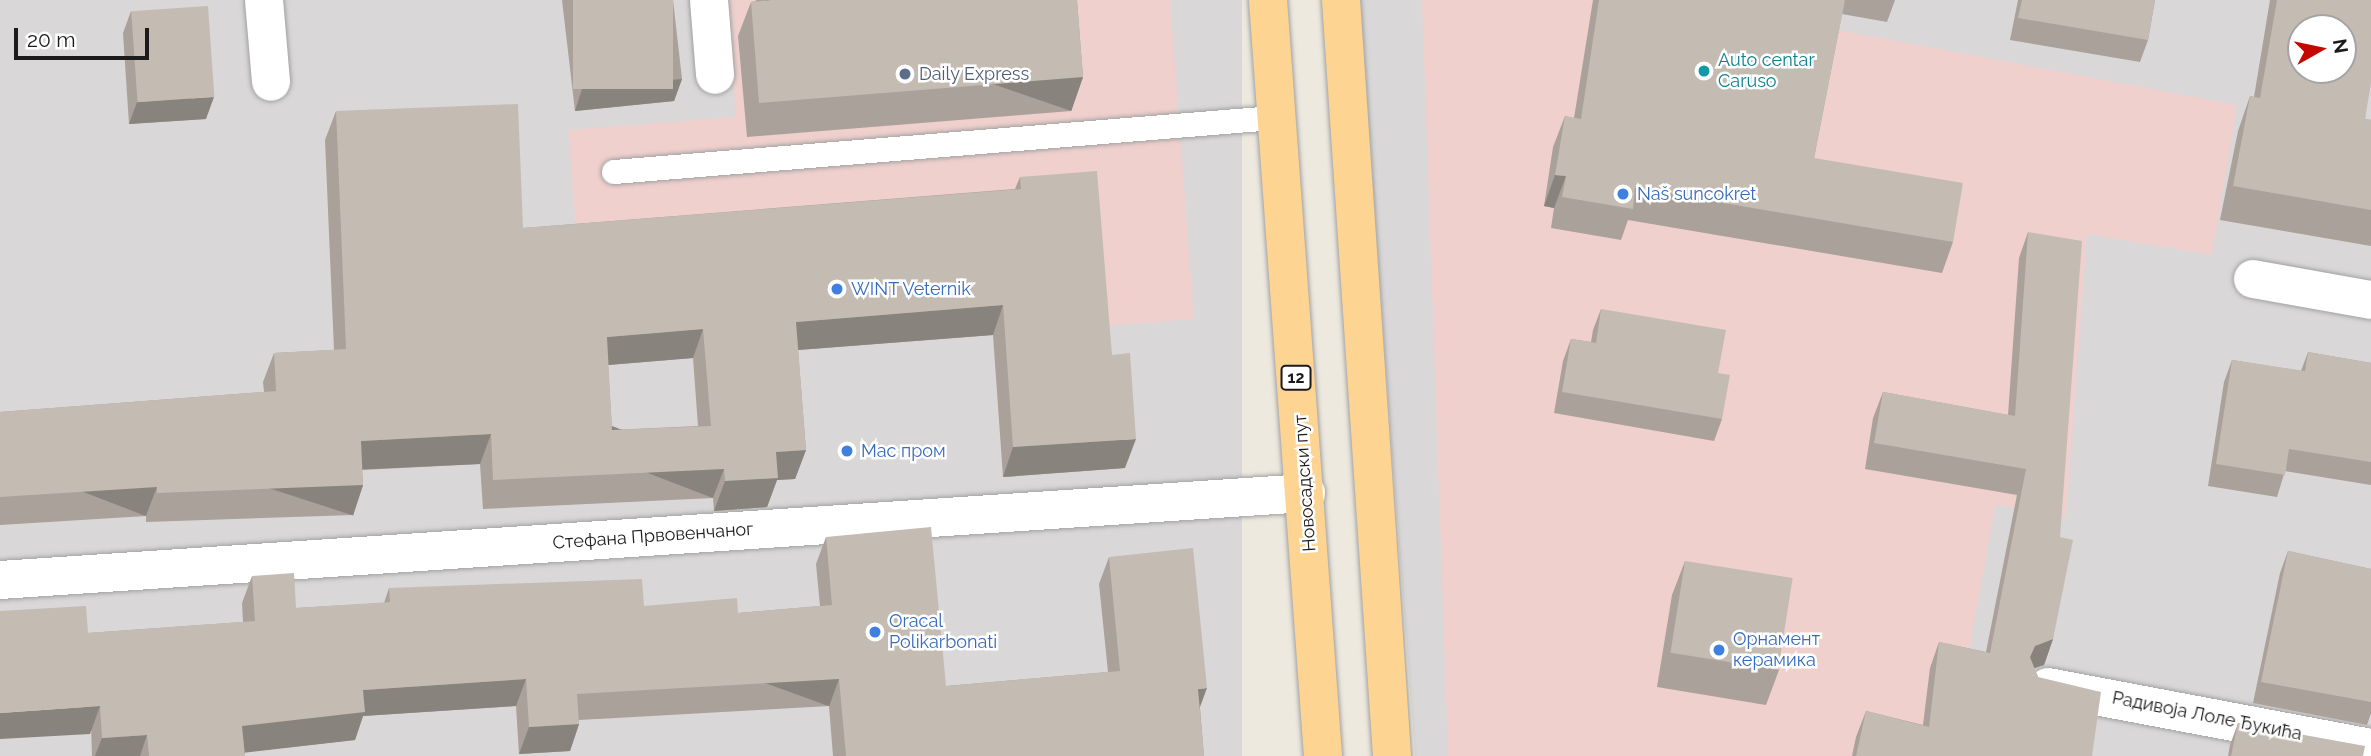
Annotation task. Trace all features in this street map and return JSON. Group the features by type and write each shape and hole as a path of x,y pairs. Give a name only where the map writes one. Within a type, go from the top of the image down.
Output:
{"main road":[{"name":"Новосадски пут","path":"1268,0 1274,118 1306,493 1322,756"},
{"path":"1341,0 1392,756"}],"street":[{"path":"264,0 271,82"},
{"path":"709,0 715,75"},
{"path":"2253,279 2371,300"},
{"name":"Стефана Првовенчаног","path":"0,580 1306,493"},
{"name":"Радивоја Лоле Ђукића","path":"2042,686 2371,748"}],"lane":[{"path":"614,172 1274,118"}],"shaded area":[{"path":"0,0 1242,0 1242,756 0,756"},
{"path":"727,0 1170,0 1194,319 587,366 568,130 736,117"},
{"path":"1358,0 2371,0 2371,756 1415,756"},
{"path":"1422,0 1678,0 2237,105 2212,255 2087,234 2066,516 1995,505 1965,675 2086,756 1448,756"}],"building":[{"path":"573,0 673,0 673,89 573,89"},
{"name":"Daily Express","path":"1077,0 1083,77 759,103 751,2"},
{"path":"1599,0 1845,0 1814,158 1963,183 1953,242 1635,188 1633,209 1562,197 1566,176 1555,175 1565,116 1581,119"},
{"path":"2022,0 2155,0 2148,40 2018,18"},
{"path":"2277,0 2371,0 2371,83 2365,119 2371,120 2371,210 2233,186 2250,96 2260,98"},
{"path":"208,6 214,97 138,102 131,11"},
{"path":"518,104 523,228 1021,189 1020,177 1097,171 1112,355 1130,353 1136,439 1013,447 1003,305 796,322 806,450 776,452 778,478 725,481 724,469 493,480 491,434 361,441 363,485 157,493 157,487 0,497 0,412 276,391 274,353 346,349 336,111","holes":["703,329 711,426 612,430 607,337"]},
{"path":"2028,232 2082,241 2060,537 2073,540 2053,639 2035,646 2030,657 2038,677 2101,692 2092,756 1856,756 1866,711 1929,727 1939,642 1990,653 2026,469 1874,443 1883,392 2015,416"},
{"path":"1601,309 1726,330 1718,373 1730,375 1722,419 1562,392 1571,339 1596,343"},
{"path":"2308,352 2371,363 2371,462 2289,449 2285,475 2216,464 2232,360 2305,371"},
{"path":"931,527 946,686 1120,671 1109,557 1193,548 1207,688 1198,689 1204,756 846,756 839,679 577,694 579,724 529,727 526,679 363,690 365,712 242,726 245,756 149,756 147,735 102,738 100,706 0,713 0,611 86,606 88,633 255,621 252,576 294,573 296,608 390,602 389,588 642,579 644,606 737,598 738,613 832,605 826,537"},
{"path":"2288,551 2371,569 2371,702 2261,682"},
{"path":"1685,561 1793,578 1778,670 1670,653"},
{"path":"2238,723 2365,746 2363,756 2231,756"}],"place":[{"name":"Auto centar Caruso","path":"1704,71"},
{"name":"Daily Express","path":"905,74"},
{"name":"Naš suncokret","path":"1623,194"},
{"name":"WINT Veternik","path":"837,289"},
{"name":"Мас пром","path":"847,451"},
{"name":"Oracal Polikarbonati","path":"875,632"},
{"name":"Орнамент керамика","path":"1719,650"}]}
